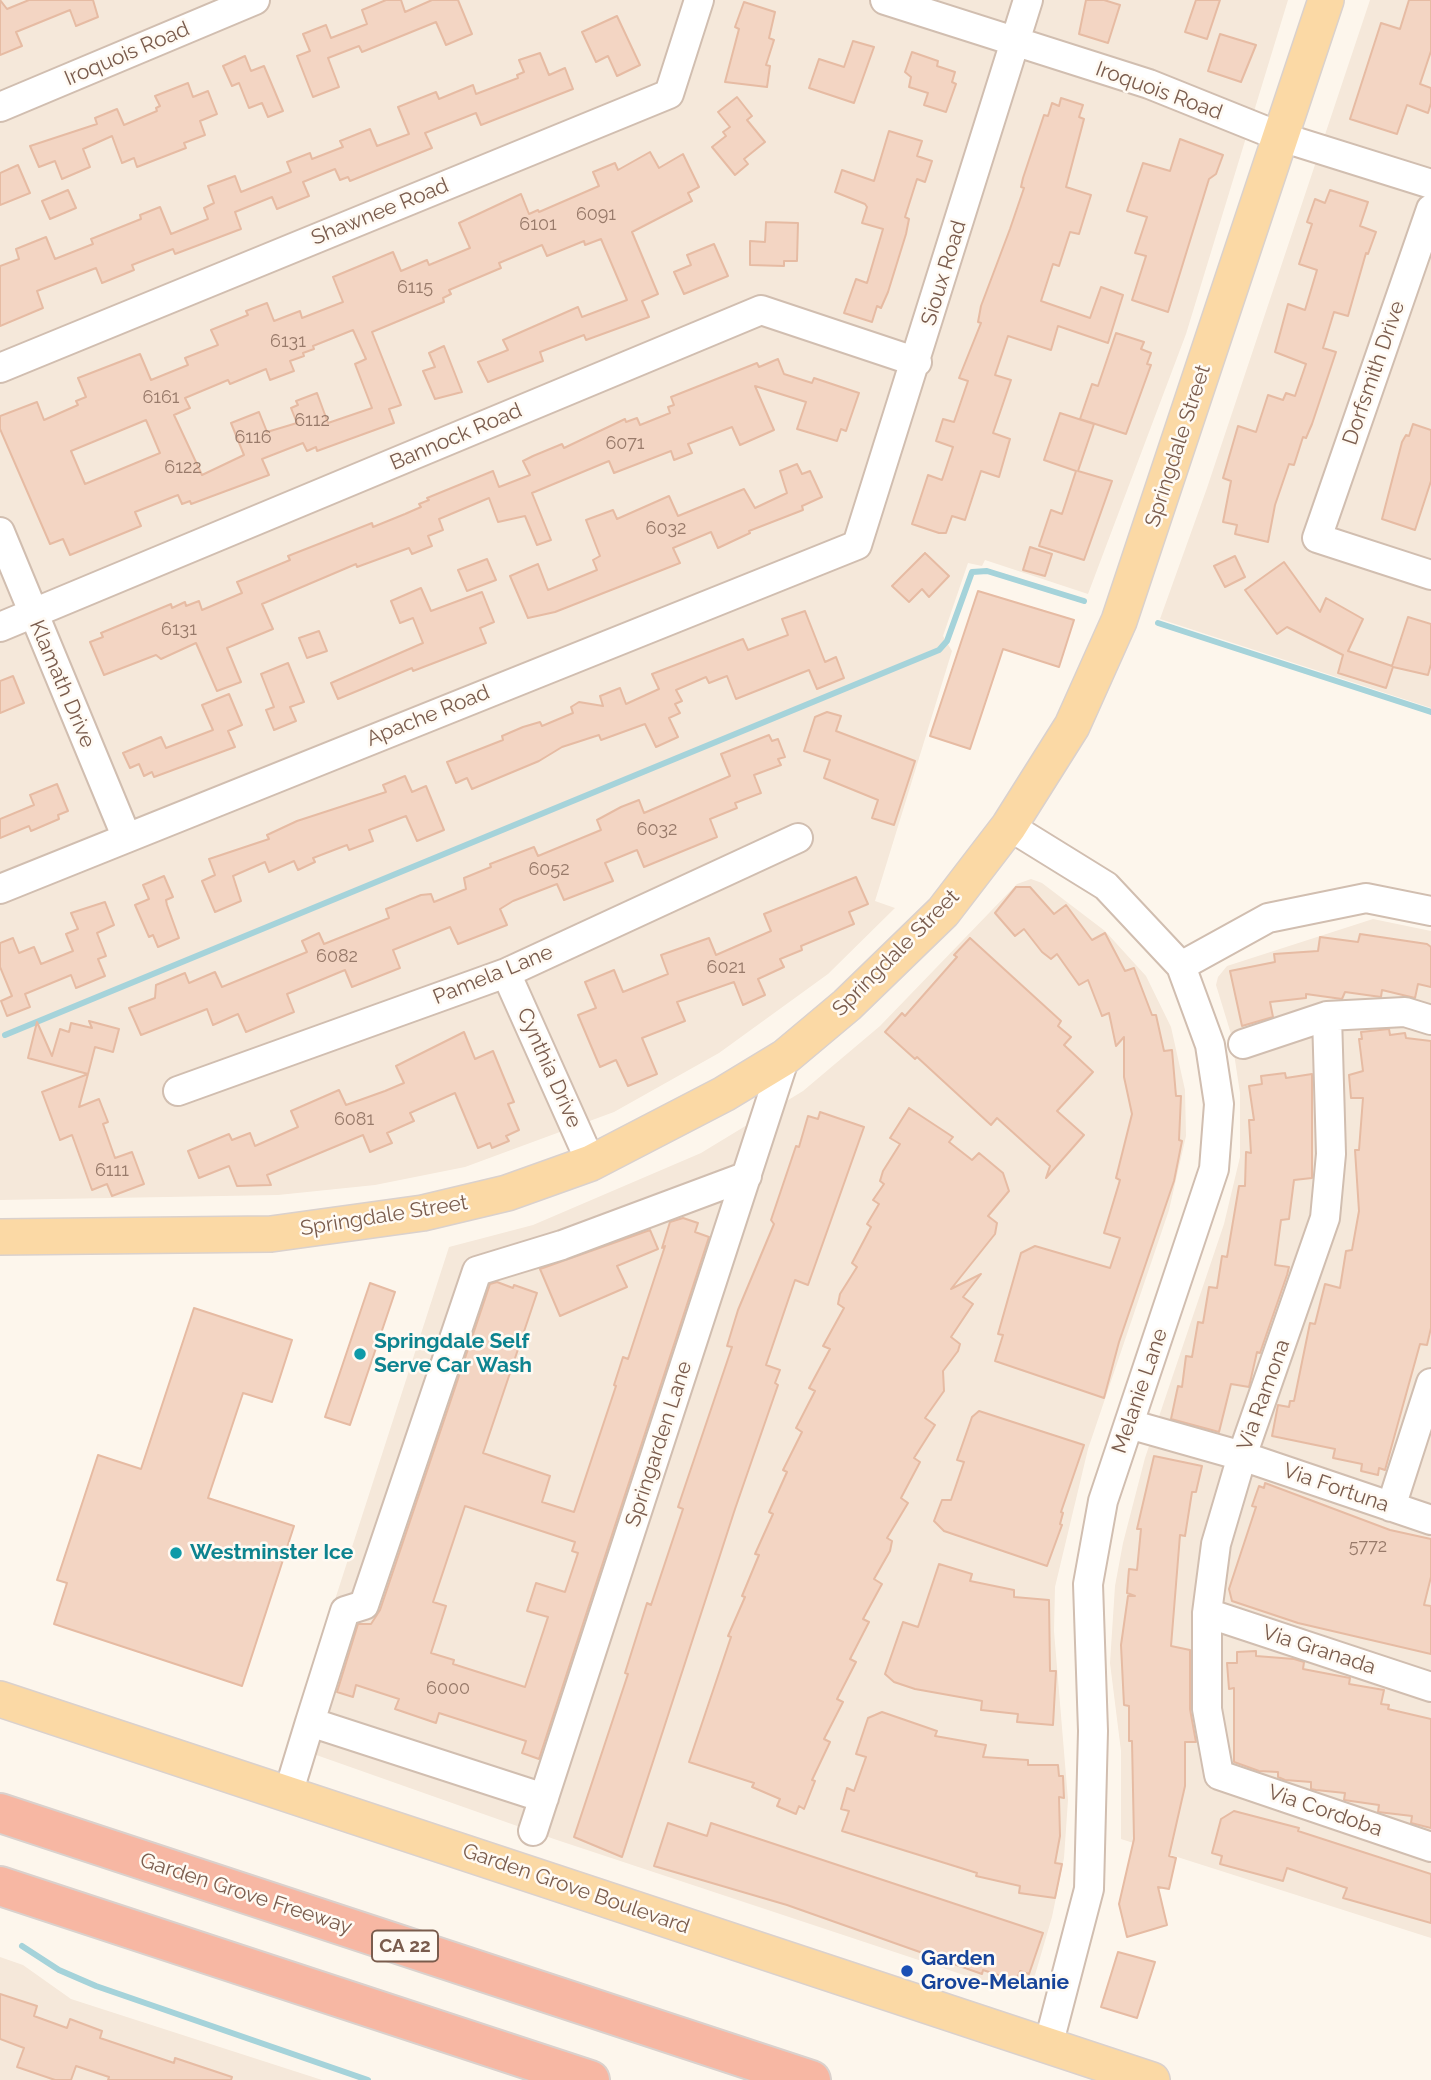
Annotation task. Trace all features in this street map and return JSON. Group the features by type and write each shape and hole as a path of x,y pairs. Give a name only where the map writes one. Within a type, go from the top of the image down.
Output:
{"highway":[{"name":"Garden Grove Freeway","path":"0,1813 811,2080"},
{"path":"0,1886 590,2080"}],"main road":[{"name":"Springdale Street","path":"0,1237 271,1234 423,1213 507,1193 591,1163 724,1094 785,1057 847,1005 943,912 1009,826 1072,726 1119,621 1326,0"},
{"name":"Garden Grove Boulevard","path":"0,1699 1152,2080"}],"street":[{"name":"Iroquois Road","path":"0,107 255,0"},
{"name":"Shawnee Road","path":"0,368 669,94 699,0"},
{"name":"Iroquois Road","path":"885,0 1149,84 1281,137 1431,184"},
{"name":"Sioux Road","path":"858,545 1028,0"},
{"name":"Dorfsmith Drive","path":"1431,209 1317,538 1431,575"},
{"name":"Bannock Road","path":"0,627 761,310 917,362"},
{"name":"Klamath Drive","path":"0,532 126,836"},
{"name":"Apache Road","path":"0,889 126,836 858,545"},
{"name":"Melanie Lane","path":"1009,826 1106,886 1181,966 1212,1057 1219,1104 1214,1169 1103,1501 1088,1584 1093,1731 1089,1889 1048,2046"},
{"name":"Pamela Lane","path":"178,1091 506,972 798,838"},
{"path":"1181,966 1268,918 1366,898 1431,911"},
{"name":"Cynthia Drive","path":"506,972 591,1163"},
{"path":"1243,1044 1327,1016 1405,1012 1431,1020"},
{"name":"Via Ramona","path":"1219,1775 1208,1709 1208,1613 1216,1544 1242,1456 1325,1219 1331,1154 1327,1016"},
{"name":"Springarden Lane","path":"533,1831 785,1057"},
{"path":"288,1794 345,1611 364,1605 477,1272 562,1245 747,1176"},
{"path":"1391,1507 1431,1383"},
{"name":"Via Fortuna","path":"1129,1424 1242,1456 1431,1520"},
{"name":"Via Granada","path":"1208,1613 1431,1687"},
{"path":"310,1722 544,1798"},
{"name":"Via Cordoba","path":"1219,1775 1431,1847"}],"shaded area":[{"path":"0,0 1288,0 1186,334 1088,594 985,560 982,566 968,563 943,636 952,651 875,901 895,908 828,974 719,1053 614,1112 465,1167 375,1185 278,1195 0,1200"},
{"path":"1370,0 1431,0 1431,708 1160,619 1207,488"},
{"path":"1031,879 1042,883 1105,931 1146,976 1171,1027 1185,1090 1186,1136 1169,1210 1088,1449 1055,1587 1054,1631 1068,1800 1064,1858 1052,1917 1035,1975 1026,1985 1015,1990 1006,1989 554,1839 288,1745 449,1247 533,1225 701,1153 803,1091 880,1026 1017,884"},
{"path":"1373,919 1431,931 1431,1938 1121,1839 1121,1751 1110,1663 1115,1586 1123,1543 1145,1458 1224,1224 1240,1157 1240,1093 1231,1034 1216,985 1218,977 1227,966"},
{"path":"0,1957 23,1965 71,1999 322,2080 0,2080"}],"building":[{"path":"0,0 7,9 29,0 93,0 98,17 76,26 70,10 16,32 22,46 0,55"},
{"path":"386,0 401,0 405,12 432,0 458,0 472,34 446,45 436,22 362,52 359,46 328,58 339,87 313,97 297,56 310,51 303,34 326,25 331,38 367,24 362,10"},
{"path":"1086,0 1104,0 1120,5 1108,43 1079,34"},
{"path":"1196,0 1220,0 1207,39 1185,32"},
{"path":"1409,0 1431,0 1431,51 1420,84 1431,88 1431,103 1428,113 1407,105 1397,134 1350,119 1381,23 1400,29"},
{"path":"744,2 775,12 769,38 774,40 766,65 770,66 767,87 725,82 739,29 735,27"},
{"path":"617,16 640,65 617,76 608,56 596,62 582,32"},
{"path":"1220,34 1256,45 1241,82 1208,71"},
{"path":"853,41 874,47 854,103 809,88 819,59 844,67"},
{"path":"912,52 938,61 937,66 955,72 952,82 956,84 946,112 924,105 928,93 909,87 911,77 905,72"},
{"path":"540,53 549,75 565,68 573,89 481,125 476,113 425,133 432,148 350,181 348,177 340,180 335,169 303,182 309,196 277,209 272,197 235,212 241,229 175,254 173,249 132,265 134,270 102,283 96,268 37,291 43,308 0,326 0,266 19,259 16,249 46,237 55,259 93,244 91,239 141,219 140,215 160,207 171,234 208,219 204,208 214,203 208,186 235,176 241,192 291,172 287,162 310,153 312,159 343,147 340,141 370,129 377,146 409,134 398,107 436,92 439,99 473,85 476,94 518,78 517,75 524,72 519,60"},
{"path":"245,56 251,71 264,66 283,111 268,117 262,103 249,108 239,83 232,86 223,66"},
{"path":"188,83 193,97 208,91 217,114 200,121 205,135 184,143 186,148 137,167 134,158 122,163 112,136 83,149 90,167 62,179 55,161 39,167 30,146 97,124 95,118 117,109 124,125 157,111 156,108 160,106 155,96"},
{"path":"737,97 752,116 747,120 765,142 744,159 748,164 735,175 712,147 726,136 723,132 730,127 718,112"},
{"path":"1061,98 1083,105 1079,117 1084,119 1066,187 1091,195 1079,234 1070,232 1059,266 1053,264 1041,301 1090,318 1101,287 1123,295 1108,343 1058,326 1051,350 1008,336 995,375 1011,380 993,433 1010,439 999,477 981,471 965,520 952,516 946,533 939,533 912,524 928,475 942,480 953,447 936,441 943,419 954,422 968,381 959,378 981,323 978,322 981,306 1024,188 1021,187 1023,178 1044,115 1048,116 1052,103 1059,106"},
{"path":"889,131 922,141 917,156 932,161 925,182 917,179 905,217 909,219 906,234 888,292 881,308 877,306 872,322 844,313 856,279 867,283 883,229 862,223 867,207 865,204 835,192 842,170 874,181"},
{"path":"1180,139 1223,155 1216,174 1209,179 1168,312 1132,300 1146,256 1135,253 1147,217 1127,211 1143,163 1170,171"},
{"path":"650,152 659,168 683,154 699,187 688,193 692,201 632,232 658,294 642,301 649,317 586,340 584,335 540,352 543,361 488,382 478,362 508,350 503,340 578,307 582,317 627,300 601,239 585,245 584,241 547,256 542,245 499,263 501,268 449,290 451,294 443,298 444,302 372,332 401,405 389,409 394,423 317,451 316,447 307,451 303,443 262,459 269,475 191,504 190,501 182,504 178,495 135,512 141,526 70,555 63,539 50,544 0,429 0,416 37,402 44,420 78,405 76,401 86,397 78,378 140,354 151,380 188,365 185,358 218,345 211,330 248,315 246,311 267,303 274,321 300,311 302,318 343,302 333,277 393,252 401,271 427,260 429,265 470,248 459,223 521,194 529,214 538,210 539,212 599,186 593,172 615,163 618,170","holes":["353,330 366,359 355,364 372,408 328,423 317,393 296,401 298,405 291,408 297,423 267,432 259,412 231,423 244,455 202,475 174,415 190,408 185,398 228,380 230,384 266,369 270,380 294,371 290,361 304,356 303,353 314,349 313,346","146,420 160,453 85,484 71,451"]},
{"path":"18,165 30,193 0,205 0,173"},
{"path":"68,190 76,208 50,219 42,201"},
{"path":"1330,190 1368,202 1360,226 1376,232 1368,254 1366,253 1348,316 1334,312 1323,348 1336,352 1312,424 1306,438 1303,437 1294,465 1289,464 1275,505 1268,542 1235,534 1237,525 1223,522 1231,481 1223,478 1238,426 1256,432 1268,395 1283,400 1286,393 1295,396 1306,364 1275,352 1288,304 1305,310 1317,270 1299,264 1312,224 1307,222 1315,199 1325,203"},
{"path":"766,222 798,223 797,261 784,261 784,266 750,265 750,241 765,242"},
{"path":"714,244 728,276 684,294 674,272 691,265 687,255"},
{"path":"1116,333 1144,342 1141,349 1151,353 1147,364 1151,365 1126,434 1080,419 1092,384 1098,386"},
{"path":"444,346 462,392 435,399 423,371 435,367 429,353"},
{"path":"778,359 784,374 812,383 814,378 859,393 846,431 841,429 837,441 797,429 806,402 755,386 774,430 740,445 732,427 688,444 692,453 674,460 671,451 614,473 609,461 532,493 551,540 537,545 525,516 498,522 489,498 439,519 443,530 428,536 432,546 412,554 409,548 357,567 356,564 262,604 273,629 227,648 241,682 217,691 196,643 161,659 156,655 104,675 90,642 103,637 101,633 171,604 172,608 185,602 186,606 199,601 202,610 242,593 237,582 290,560 288,556 372,523 373,527 405,514 421,507 419,504 429,500 427,498 493,471 499,487 530,475 523,461 533,456 562,444 564,448 625,419 626,422 637,418 640,425 670,413 668,407 674,405 671,397 757,363 759,367"},
{"path":"1060,413 1094,424 1078,471 1112,481 1084,560 1039,546 1051,510 1062,514 1076,471 1044,460"},
{"path":"1413,424 1431,430 1431,481 1415,530 1382,519 1402,442 1406,435 1409,436"},
{"path":"797,464 802,474 810,471 822,497 802,506 803,510 749,531 750,533 718,548 711,532 673,548 680,563 555,612 528,618 510,576 538,564 548,590 597,570 593,560 600,556 586,520 613,510 617,519 669,496 678,516 744,489 755,508 787,493 780,471"},
{"path":"1030,547 1052,554 1045,576 1023,570"},
{"path":"925,553 949,576 929,597 922,589 909,602 892,586"},
{"path":"1235,556 1245,577 1225,587 1214,566"},
{"path":"487,559 496,580 467,591 458,570"},
{"path":"1284,562 1320,612 1326,598 1363,619 1348,651 1392,666 1408,617 1431,624 1431,664 1428,675 1393,667 1386,688 1338,673 1343,655 1287,627 1277,634 1245,590"},
{"path":"421,588 431,611 482,592 494,622 480,628 486,643 413,671 412,668 338,699 331,683 423,643 413,618 400,623 391,601"},
{"path":"978,591 1074,620 1059,667 1003,649 970,749 930,736"},
{"path":"805,611 825,662 836,657 844,678 817,689 809,670 736,699 727,676 709,683 706,677 676,690 682,701 675,704 680,713 669,718 678,737 656,747 645,724 601,740 599,735 562,747 539,761 472,789 467,778 456,783 447,762 503,740 502,736 523,727 540,722 542,726 573,713 571,707 579,702 603,706 600,696 620,688 626,704 659,689 652,674 743,639 748,650 788,635 782,619"},
{"path":"319,631 327,651 307,658 299,638"},
{"path":"288,663 304,702 290,707 296,721 274,730 266,710 274,707 261,674"},
{"path":"13,676 24,703 0,713 0,681"},
{"path":"229,694 242,725 228,731 235,747 154,777 152,772 144,776 139,764 130,768 123,753 161,737 166,748 213,730 202,705"},
{"path":"827,712 841,716 836,731 915,761 894,825 872,818 878,800 824,778 830,760 804,751 815,717"},
{"path":"769,735 772,741 778,739 785,757 778,759 781,765 754,775 761,793 735,803 737,808 710,819 717,837 644,867 637,850 605,863 613,881 564,900 557,884 513,901 500,909 507,925 458,944 450,927 393,950 400,968 352,987 345,970 287,994 294,1012 246,1032 238,1014 213,1025 207,1009 141,1035 129,1008 155,998 156,985 185,973 189,983 215,972 222,987 307,952 302,941 319,933 324,944 389,918 386,909 421,895 431,894 434,902 466,889 464,878 491,867 490,864 534,847 538,856 601,830 597,820 621,807 639,800 644,813 730,776 721,754"},
{"path":"405,776 412,792 426,786 444,830 417,841 406,816 369,830 373,841 349,850 347,845 313,858 315,862 298,870 294,861 269,872 265,862 233,876 241,901 215,912 202,881 215,875 209,859 269,839 267,835 297,821 386,792 383,785"},
{"path":"57,784 68,811 58,815 59,819 31,831 29,826 0,838 0,819 34,805 30,795"},
{"path":"164,876 173,897 166,900 167,905 179,938 158,947 153,935 149,937 135,905 149,899 143,885"},
{"path":"856,877 868,904 849,912 854,924 801,946 802,950 780,959 784,967 758,979 765,995 743,1005 734,982 677,1002 685,1021 642,1038 657,1074 628,1086 616,1060 600,1067 578,1015 596,1008 585,982 614,970 623,992 668,974 661,955 709,938 716,955 771,931 764,914"},
{"path":"1016,887 1030,887 1054,914 1066,905 1092,940 1105,933 1125,971 1134,968 1152,1015 1156,1015 1164,1051 1172,1050 1176,1096 1181,1096 1179,1140 1182,1141 1174,1181 1119,1342 1104,1398 995,1361 1003,1335 998,1334 1021,1253 1035,1246 1110,1268 1120,1238 1104,1233 1120,1180 1116,1178 1132,1114 1124,1077 1124,1037 1116,1046 1109,1013 1102,1016 1088,980 1079,985 1057,954 1051,959 1024,929 1015,936 995,913"},
{"path":"105,902 114,925 97,933 106,956 98,959 105,976 76,988 71,975 25,994 30,1007 7,1016 1,1001 12,996 0,967 0,943 13,938 19,953 34,947 41,964 73,951 66,934 78,929 71,913"},
{"path":"1360,934 1427,944 1431,947 1431,987 1418,984 1415,998 1382,990 1381,997 1345,992 1342,999 1306,994 1306,998 1270,1002 1273,1017 1242,1026 1230,971 1275,962 1274,954 1318,951 1320,937 1358,942"},
{"path":"970,938 1061,1021 1058,1026 1071,1037 1064,1045 1093,1072 1057,1111 1084,1135 1046,1178 1050,1166 997,1118 991,1125 917,1057 915,1059 885,1032 902,1013 905,1016 957,957 954,955"},
{"path":"89,1021 119,1029 113,1052 95,1047 88,1074 28,1058 37,1022 52,1056 60,1029 69,1032 71,1023 92,1028"},
{"path":"1389,1029 1390,1035 1405,1033 1406,1038 1431,1041 1431,1328 1427,1345 1420,1344 1385,1470 1379,1468 1378,1475 1361,1471 1362,1464 1333,1458 1335,1449 1272,1436 1278,1405 1289,1407 1290,1401 1294,1401 1310,1323 1315,1324 1325,1284 1340,1288 1346,1251 1352,1250 1359,1211 1355,1150 1359,1150 1363,1098 1351,1098 1349,1075 1363,1071 1359,1039 1362,1039 1361,1032"},
{"path":"464,1032 475,1059 493,1051 514,1102 508,1104 519,1130 506,1136 509,1141 492,1148 490,1143 478,1148 455,1093 410,1113 414,1121 387,1133 392,1143 370,1152 363,1135 267,1175 271,1185 237,1186 229,1166 199,1178 188,1151 229,1134 232,1140 250,1133 255,1146 298,1127 291,1111 339,1090 346,1105 404,1083 396,1066"},
{"path":"1285,1073 1286,1078 1312,1074 1312,1178 1294,1180 1289,1219 1281,1220 1275,1265 1289,1267 1287,1275 1260,1353 1257,1352 1249,1387 1231,1384 1219,1432 1171,1419 1178,1386 1182,1387 1186,1356 1192,1357 1198,1322 1203,1323 1209,1287 1217,1288 1222,1256 1227,1257 1239,1186 1245,1186 1246,1152 1251,1153 1249,1120 1254,1120 1249,1086 1262,1084 1261,1076"},
{"path":"88,1074 79,1107 99,1099 108,1122 103,1124 115,1158 132,1152 144,1184 112,1196 107,1184 92,1190 72,1135 60,1140 42,1092"},
{"path":"909,1108 953,1137 949,1142 972,1160 979,1153 1003,1173 1009,1191 988,1216 997,1223 995,1234 951,1289 981,1274 963,1297 973,1304 951,1337 960,1344 958,1351 943,1371 944,1391 925,1418 935,1425 914,1458 920,1462 901,1498 908,1503 887,1538 892,1541 890,1551 874,1579 882,1584 863,1619 869,1622 850,1659 856,1662 837,1699 843,1702 824,1739 830,1742 812,1780 815,1781 804,1809 799,1806 796,1814 777,1806 780,1799 752,1787 754,1783 689,1762 731,1637 728,1636 759,1555 755,1554 773,1514 769,1512 787,1472 783,1470 802,1432 796,1428 815,1391 809,1388 830,1349 823,1346 844,1308 838,1304 840,1294 857,1267 852,1263 871,1227 867,1224 879,1204 873,1200 884,1184 880,1181 883,1171 900,1144 890,1138"},
{"path":"820,1112 864,1127 808,1285 795,1280 766,1365 780,1370 775,1383 778,1385 622,1857 574,1837 628,1674 625,1673 647,1603 651,1605 683,1509 678,1507 732,1347 727,1346 738,1310 774,1224 771,1220 808,1116 818,1119"},
{"path":"683,1218 698,1223 695,1232 709,1237 539,1759 522,1753 526,1741 439,1713 436,1723 395,1709 399,1699 356,1685 353,1697 337,1692 358,1624 371,1624 380,1610 490,1284 497,1282 513,1288 514,1285 537,1293 483,1453 550,1476 542,1502 574,1512 623,1357 628,1359 665,1246 662,1248 670,1222","holes":["465,1506 575,1542 572,1551 578,1553 565,1592 536,1583 527,1611 548,1617 525,1687 453,1664 454,1660 431,1653 446,1606 433,1602"]},
{"path":"650,1230 658,1249 617,1266 627,1287 560,1316 540,1269"},
{"name":"Springdale Self Serve Car Wash","path":"370,1283 395,1292 350,1425 325,1417"},
{"name":"Westminster Ice","path":"194,1308 292,1340 272,1402 243,1393 208,1498 294,1526 242,1686 54,1624 67,1583 57,1580 98,1455 141,1469"},
{"path":"979,1411 1084,1445 1061,1512 1062,1525 1047,1566 944,1531 934,1521 942,1500 951,1500 964,1462 957,1460 972,1417"},
{"path":"1154,1456 1202,1466 1196,1492 1192,1492 1185,1536 1180,1535 1171,1646 1190,1650 1190,1709 1196,1742 1185,1742 1185,1786 1169,1856 1176,1858 1169,1889 1158,1887 1167,1925 1127,1937 1119,1904 1134,1839 1132,1741 1129,1741 1129,1706 1124,1705 1121,1645 1128,1596 1135,1596 1127,1593 1129,1569 1137,1570 1141,1529 1137,1529"},
{"path":"1265,1483 1390,1530 1431,1539 1431,1577 1424,1605 1431,1606 1431,1654 1298,1623 1232,1601 1229,1589 1256,1507 1252,1506 1259,1486 1264,1488"},
{"path":"939,1564 972,1574 970,1581 1014,1590 1014,1597 1049,1600 1050,1671 1056,1671 1053,1725 1017,1722 1018,1714 981,1710 982,1701 915,1689 894,1682 885,1674 903,1622 918,1627"},
{"path":"1256,1651 1256,1656 1294,1659 1304,1662 1303,1669 1350,1678 1349,1684 1384,1690 1381,1704 1389,1705 1388,1709 1431,1719 1431,1828 1411,1823 1412,1816 1378,1812 1379,1805 1344,1800 1345,1793 1311,1789 1311,1782 1285,1780 1278,1777 1278,1772 1259,1771 1234,1762 1234,1688 1229,1689 1227,1663 1237,1663 1237,1652"},
{"path":"882,1712 937,1731 935,1736 986,1745 983,1757 1028,1760 1028,1765 1058,1765 1059,1776 1063,1776 1064,1798 1059,1797 1060,1836 1055,1863 1062,1864 1055,1898 1019,1893 1020,1886 976,1876 977,1873 842,1831 849,1811 841,1809 847,1788 854,1791 866,1757 856,1754 868,1718"},
{"path":"1234,1811 1299,1828 1298,1831 1431,1874 1431,1923 1343,1898 1347,1888 1287,1868 1283,1881 1220,1864 1222,1856 1212,1853 1221,1819"},
{"path":"668,1823 707,1836 711,1823 1043,1933 1029,1974 1020,1971 1016,1981 983,1970 982,1974 787,1905 654,1866"},
{"path":"1118,1952 1155,1962 1137,2018 1101,2007"},
{"path":"0,1994 37,2006 34,2016 67,2028 70,2019 102,2031 100,2038 174,2063 175,2058 232,2077 231,2080 108,2080 109,2077 76,2066 71,2080 55,2080 17,2067 24,2048 0,2039"}],"waterway":[{"path":"5,1035 939,650 947,641 972,572 987,571 1084,601"},
{"path":"1158,623 1431,712"},
{"path":"22,1946 59,1970 96,1986 368,2080"}],"place":[{"name":"Springdale Self Serve Car Wash","path":"360,1354"},
{"name":"Westminster Ice","path":"176,1553"},
{"name":"Garden Grove-Melanie","path":"907,1971"}]}
